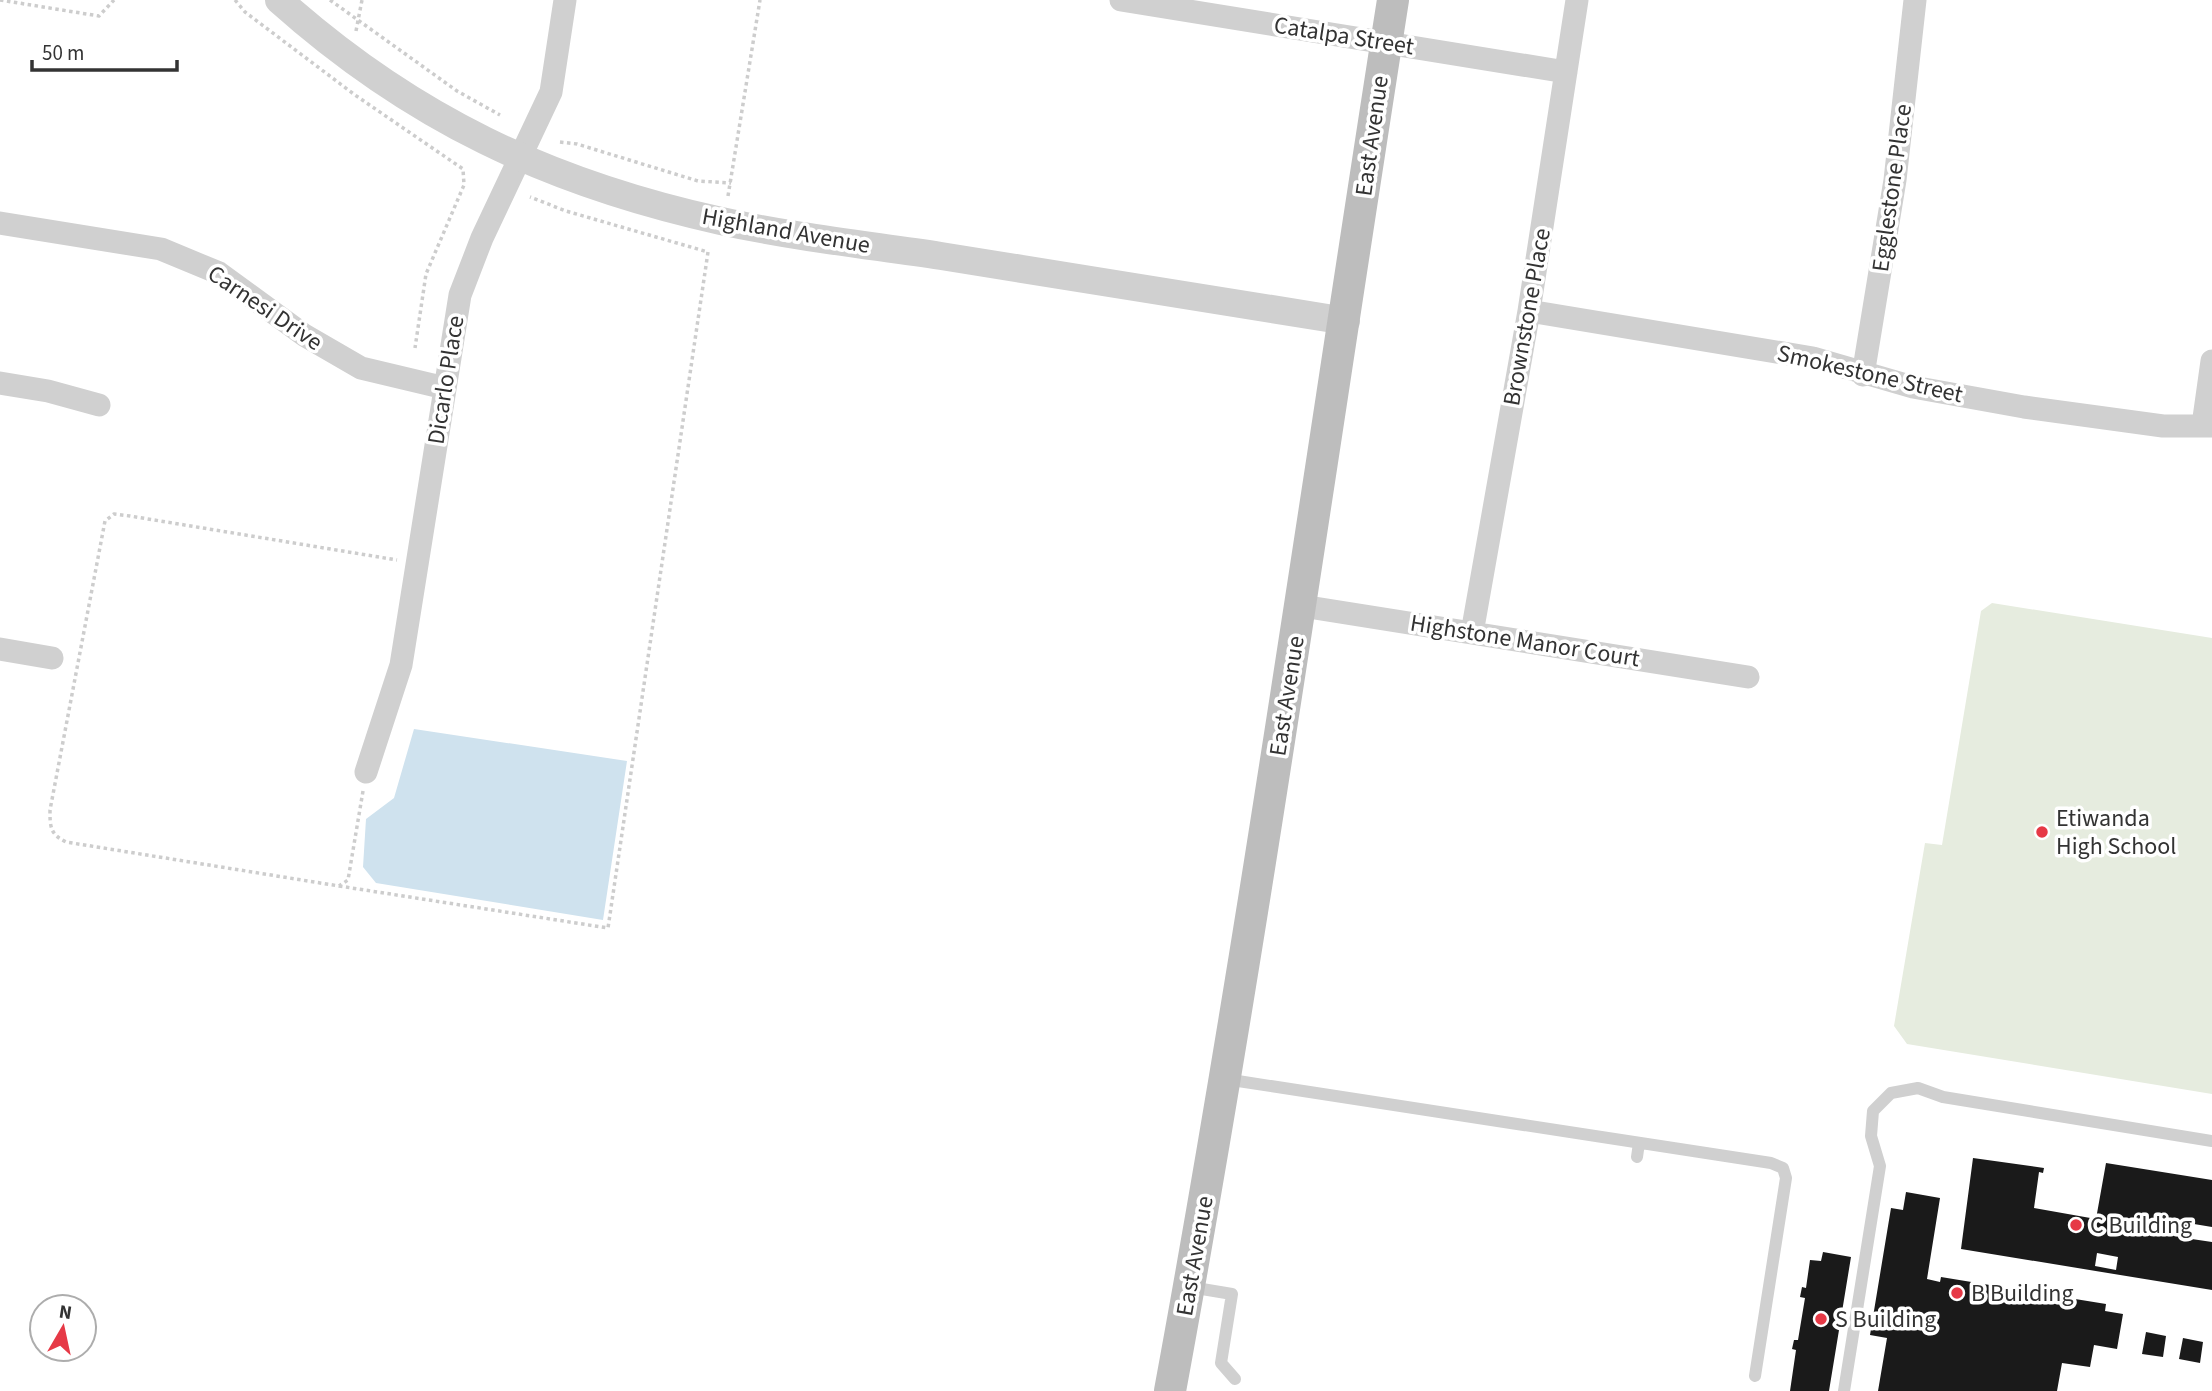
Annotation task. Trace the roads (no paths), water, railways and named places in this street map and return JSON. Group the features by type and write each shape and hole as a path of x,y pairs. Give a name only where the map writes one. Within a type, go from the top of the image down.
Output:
{"main road":[{"name":"East Avenue","path":"1170,1391 1225,1079 1302,606 1393,0"}],"street":[{"name":"Highland Avenue","path":"279,0 350,60 428,112 520,159 592,186 721,221 1346,321"},
{"name":"Dicarlo Place","path":"366,772 401,665 460,295 482,238 551,92 565,0"},
{"name":"Brownstone Place","path":"1472,633 1529,311 1577,0"},
{"name":"Egglestone Place","path":"1863,374 1895,180 1915,0"},
{"name":"Catalpa Street","path":"1129,1 1566,72"},
{"name":"Carnesi Drive","path":"0,223 161,249 219,273 304,335 352,364 388,376 445,388"},
{"name":"Smokestone Street","path":"1529,311 1813,358 1863,374 2024,407 2163,426 2207,426"},
{"path":"2207,426 2212,361"},
{"path":"0,383 48,391 99,405"},
{"name":"Highstone Manor Court","path":"1302,606 1748,677"},
{"path":"0,649 52,658"}],"lane":[{"path":"1225,1079 1771,1163 1783,1168 1786,1178 1755,1377"},
{"path":"1844,1391 1880,1166 1871,1136 1873,1111 1891,1093 1918,1088 1943,1097 2212,1141"},
{"path":"1637,1157 1639,1143"},
{"path":"1189,1287 1238,1295 1222,1363 1235,1378"}],"water":[{"path":"414,729 627,761 603,920 376,883 363,867 366,819 394,798"}],"place":[{"name":"Etiwanda High School","path":"2042,832"},
{"name":"C Building","path":"2076,1225"},
{"name":"B Building","path":"1957,1293"},
{"name":"S Building","path":"1821,1319"}]}
